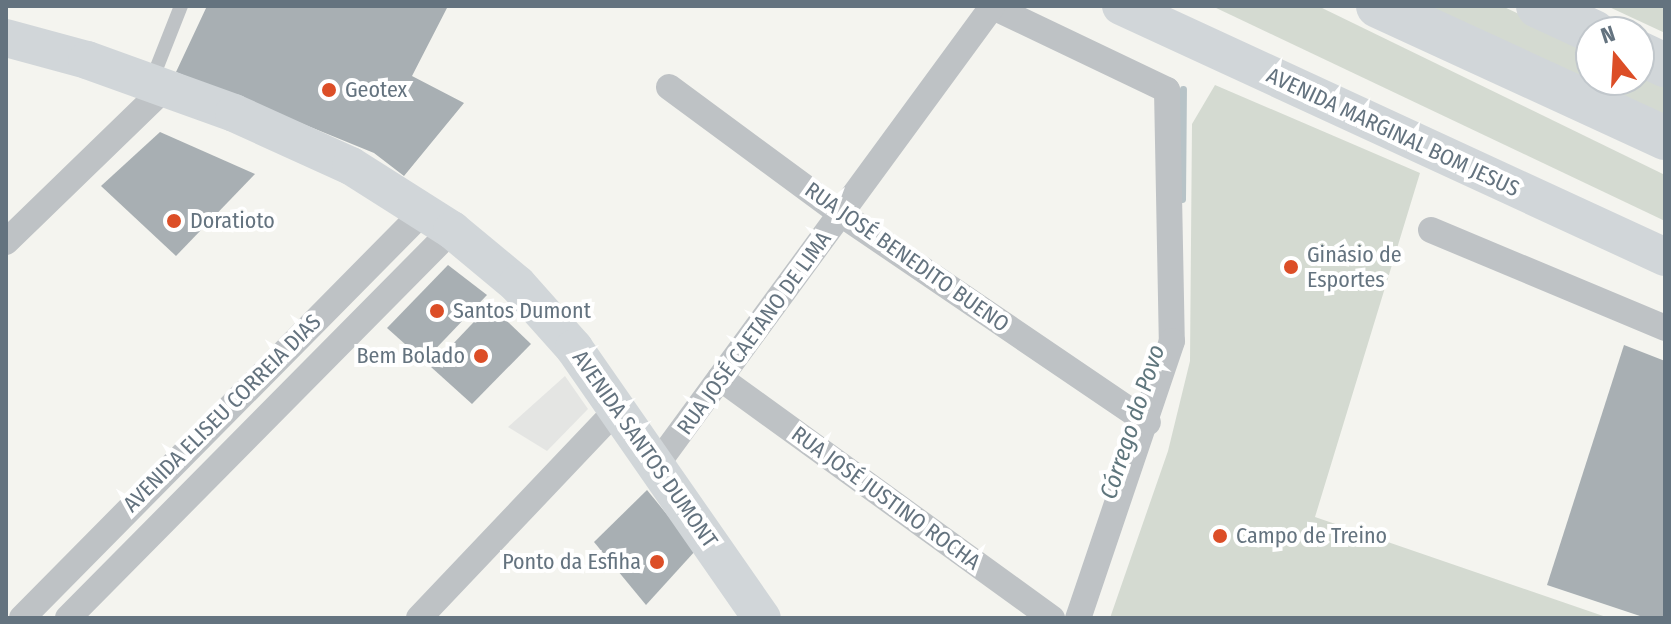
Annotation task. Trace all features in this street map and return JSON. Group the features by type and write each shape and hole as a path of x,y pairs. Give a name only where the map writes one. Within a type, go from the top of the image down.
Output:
{"highway":[{"path":"1378,6 1665,138"},
{"path":"1538,6 1575,23"}],"street":[{"path":"991,6 1167,90 1172,341 1148,423 1078,618"},
{"name":"RUA JOSÉ CAETANO DE LIMA","path":"657,464 991,6"},
{"name":"AVENIDA MARGINAL BOM JESUS","path":"1121,6 1665,257"},
{"name":"AVENIDA SANTOS DUMONT","path":"6,38 158,85 351,166 438,220 517,284 574,348 657,464 753,614"},
{"path":"6,242 158,85"},
{"name":"RUA JOSÉ BENEDITO BUENO","path":"669,87 841,214 1148,423"},
{"name":"AVENIDA ELISEU CORREIA DIAS","path":"22,618 191,442 438,220"},
{"name":"AVENIDA ELISEU CORREIA DIAS","path":"68,618 216,464 438,220"},
{"path":"1431,230 1665,328"},
{"name":"RUA JOSÉ JUSTINO ROCHA","path":"720,378 1052,618"},
{"path":"419,618 617,409"},
{"path":"191,442 216,464"}],"lane":[{"path":"158,85 181,6"}],"shaded area":[{"path":"1212,6 1318,6 1665,175 1665,221"},
{"path":"1420,6 1502,6 1575,40 1575,79"},
{"path":"1607,6 1663,6 1665,33 1655,28 1655,16 1628,16"},
{"path":"1655,77 1665,82 1665,121 1612,96 1655,96"},
{"name":"Ginásio de Esportes","path":"1215,85 1420,173 1315,517 1609,618 1110,618 1168,451 1190,361 1192,124"},
{"path":"565,376 588,409 547,451 508,427"}],"building":[{"name":"Geotex","path":"207,6 448,6 412,76 464,103 404,176 374,153 176,72"},
{"name":"Doratioto","path":"160,132 255,174 176,256 101,186"},
{"name":"Santos Dumont","path":"448,265 487,295 424,361 387,328"},
{"name":"Bem Bolado","path":"490,305 531,344 472,404 431,367"},
{"path":"1624,345 1665,361 1665,618 1646,618 1547,585"},
{"path":"647,490 696,550 646,605 594,542"}],"waterway":[{"name":"Córrego do Povo","path":"1182,199 1183,89"}],"place":[{"name":"Geotex","path":"329,90"},
{"name":"Doratioto","path":"174,221"},
{"name":"Ginásio de Esportes","path":"1291,267"},
{"name":"Santos Dumont","path":"437,311"},
{"name":"Bem Bolado","path":"481,356"},
{"name":"Campo de Treino","path":"1220,536"},
{"name":"Ponto da Esfiha","path":"657,562"}]}
